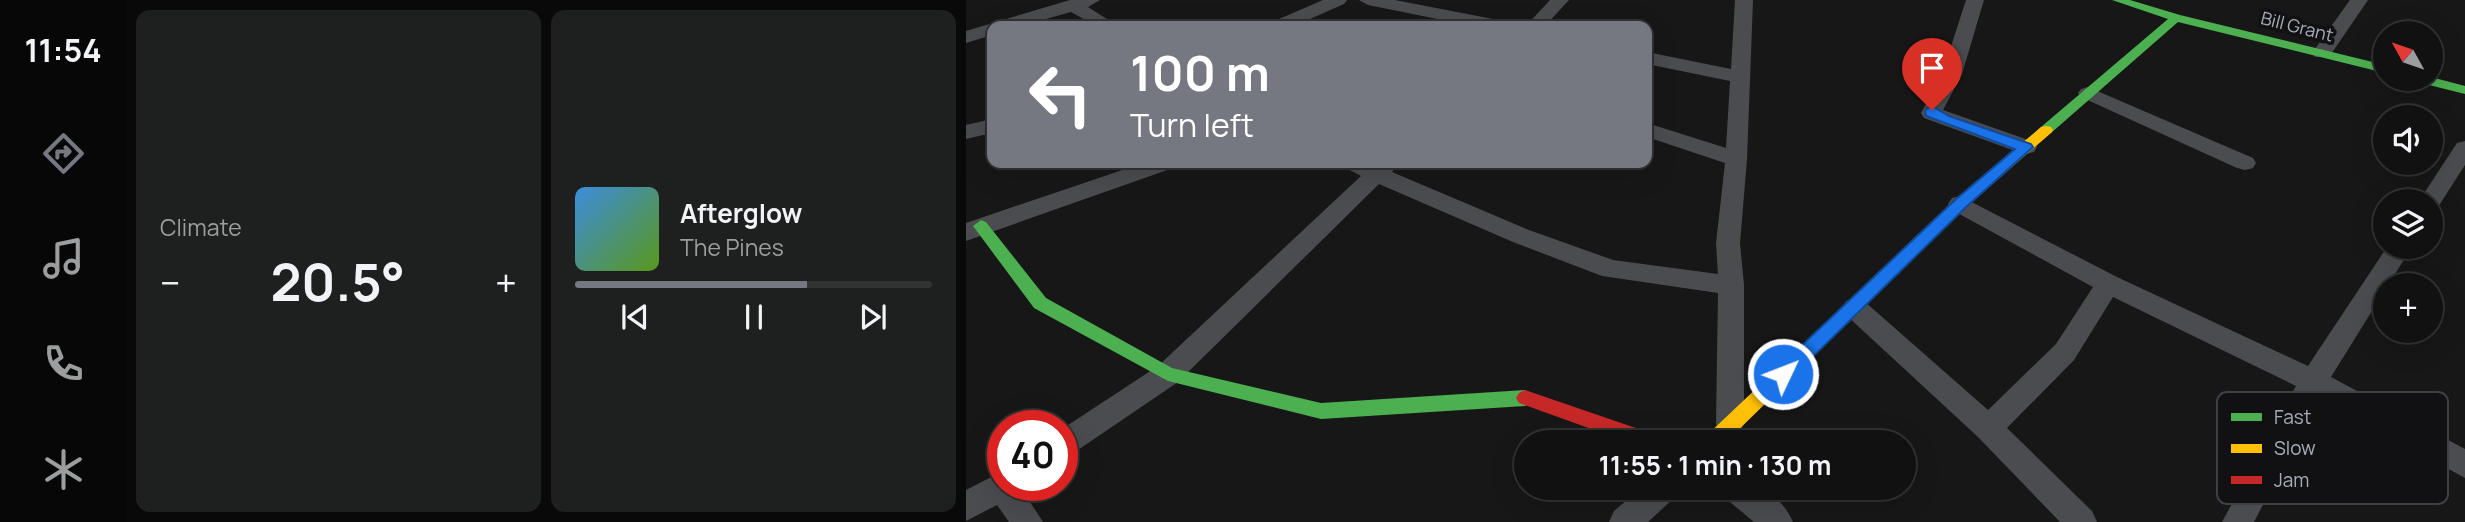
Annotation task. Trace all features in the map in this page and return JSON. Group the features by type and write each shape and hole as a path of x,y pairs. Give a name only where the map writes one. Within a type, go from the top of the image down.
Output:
{"street":[{"path":"1019,21 1091,0"},
{"path":"1290,21 1338,0"},
{"path":"1368,0 1473,21"},
{"path":"1540,21 1560,0"},
{"path":"1730,424 1731,285 1728,243 1736,159 1744,0"},
{"path":"1975,0 1952,74 1931,113 2026,147"},
{"name":"Bill Grant","path":"2118,0 2176,18 2373,66"},
{"path":"2322,53 2359,0"},
{"path":"1072,5 1100,21"},
{"path":"1724,430 1855,308 1960,204 2176,18"},
{"path":"966,37 987,31"},
{"path":"1652,59 1739,77"},
{"path":"2443,84 2465,90"},
{"path":"2088,93 2245,163"},
{"path":"966,132 987,127"},
{"path":"1652,132 1736,159"},
{"path":"2438,189 2465,148"},
{"path":"1150,168 973,229 1040,303 1168,374 1321,411 1521,397 1618,430"},
{"path":"1078,434 1168,374 1372,168"},
{"path":"1375,168 1521,236 1611,269 1731,285"},
{"path":"1960,204 2108,284 2333,392"},
{"path":"2307,392 2392,259"},
{"path":"1988,428 2065,352 2108,284"},
{"path":"1855,308 1988,428 2081,522"},
{"path":"2448,455 2465,464"},
{"path":"966,506 987,494"},
{"path":"1625,522 1650,500"},
{"path":"1750,500 1777,522"},
{"path":"1013,501 1027,522"},
{"path":"2238,522 2248,504"}],"traffic: fast":[{"path":"2118,0 2176,18 2373,66"},
{"path":"2046,130 2176,18"},
{"path":"2443,84 2465,90"},
{"path":"981,226 1040,303 1168,374 1321,411 1525,398"}],"traffic: slow":[{"path":"1725,430 1960,204 2046,130"}],"traffic: jam":[{"path":"1525,398 1617,430"}],"route":[{"path":"1783,374 1855,308 1960,204 2026,147 1944,119 1931,113 1932,110"}]}
